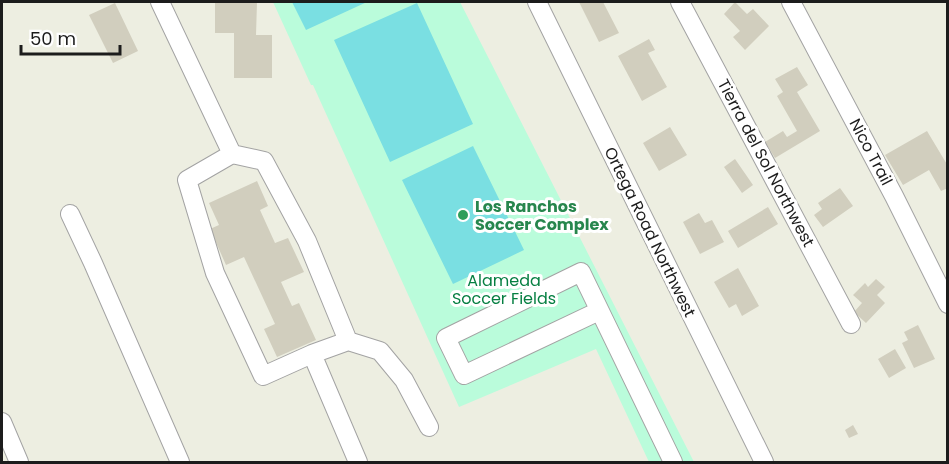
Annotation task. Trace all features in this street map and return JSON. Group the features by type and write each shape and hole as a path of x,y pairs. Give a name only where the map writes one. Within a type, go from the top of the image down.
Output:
{"street":[{"path":"159,2 232,154"},
{"name":"Ortega Road Northwest","path":"537,2 764,462"},
{"name":"Tierra del Sol Northwest","path":"680,2 851,324"},
{"name":"Nico Trail","path":"791,2 894,196 948,304"},
{"path":"348,341 307,241 264,161 232,154 187,180 215,273 263,376 348,341 380,351 404,380 429,427"},
{"path":"70,214 180,462"},
{"path":"599,311 464,375 446,338 581,272 673,462"},
{"path":"312,354 358,462"},
{"path":"2,422 20,462"}],"green space":[{"name":"Alameda Soccer Fields","path":"273,2 460,2 694,462 649,462 596,349 459,407"}],"shaded area":[{"path":"292,2 367,2 306,30"},
{"path":"417,3 473,124 390,162 334,40"},
{"name":"Los Ranchos Soccer Complex","path":"473,146 524,250 453,284 402,180"}],"building":[{"path":"215,2 257,2 256,35 272,35 272,78 234,78 234,33 215,33"},
{"path":"579,2 603,2 619,33 599,42"},
{"path":"735,2 747,14 753,9 769,26 745,50 733,37 740,31 724,14"},
{"path":"115,3 138,51 113,63 89,15"},
{"path":"649,39 655,50 648,53 667,87 642,101 618,56"},
{"path":"797,67 808,85 797,92 820,131 775,158 765,142 783,131 787,137 797,131 777,96 783,92 775,79"},
{"path":"670,127 687,155 659,171 643,143"},
{"path":"927,131 948,166 948,188 941,191 929,170 903,185 885,155"},
{"path":"735,159 753,185 742,193 724,167"},
{"path":"257,181 268,206 260,210 275,243 288,238 304,272 281,282 292,306 299,303 316,340 277,357 264,329 275,324 244,257 226,265 210,229 219,225 209,203"},
{"path":"840,188 853,206 823,227 814,215 822,209 818,203"},
{"path":"768,207 778,224 738,248 728,231"},
{"path":"699,213 705,223 712,220 724,242 700,254 683,222"},
{"path":"738,268 759,306 742,316 736,304 729,308 714,282"},
{"path":"876,279 885,287 877,295 885,303 866,323 854,312 862,303 853,295 865,283 868,287"},
{"path":"918,325 935,359 914,368 902,343 908,340 904,332"},
{"path":"895,349 906,368 889,378 878,359"},
{"path":"853,425 858,434 849,438 845,430"}],"place":[{"name":"Los Ranchos Soccer Complex","path":"463,215"}]}
